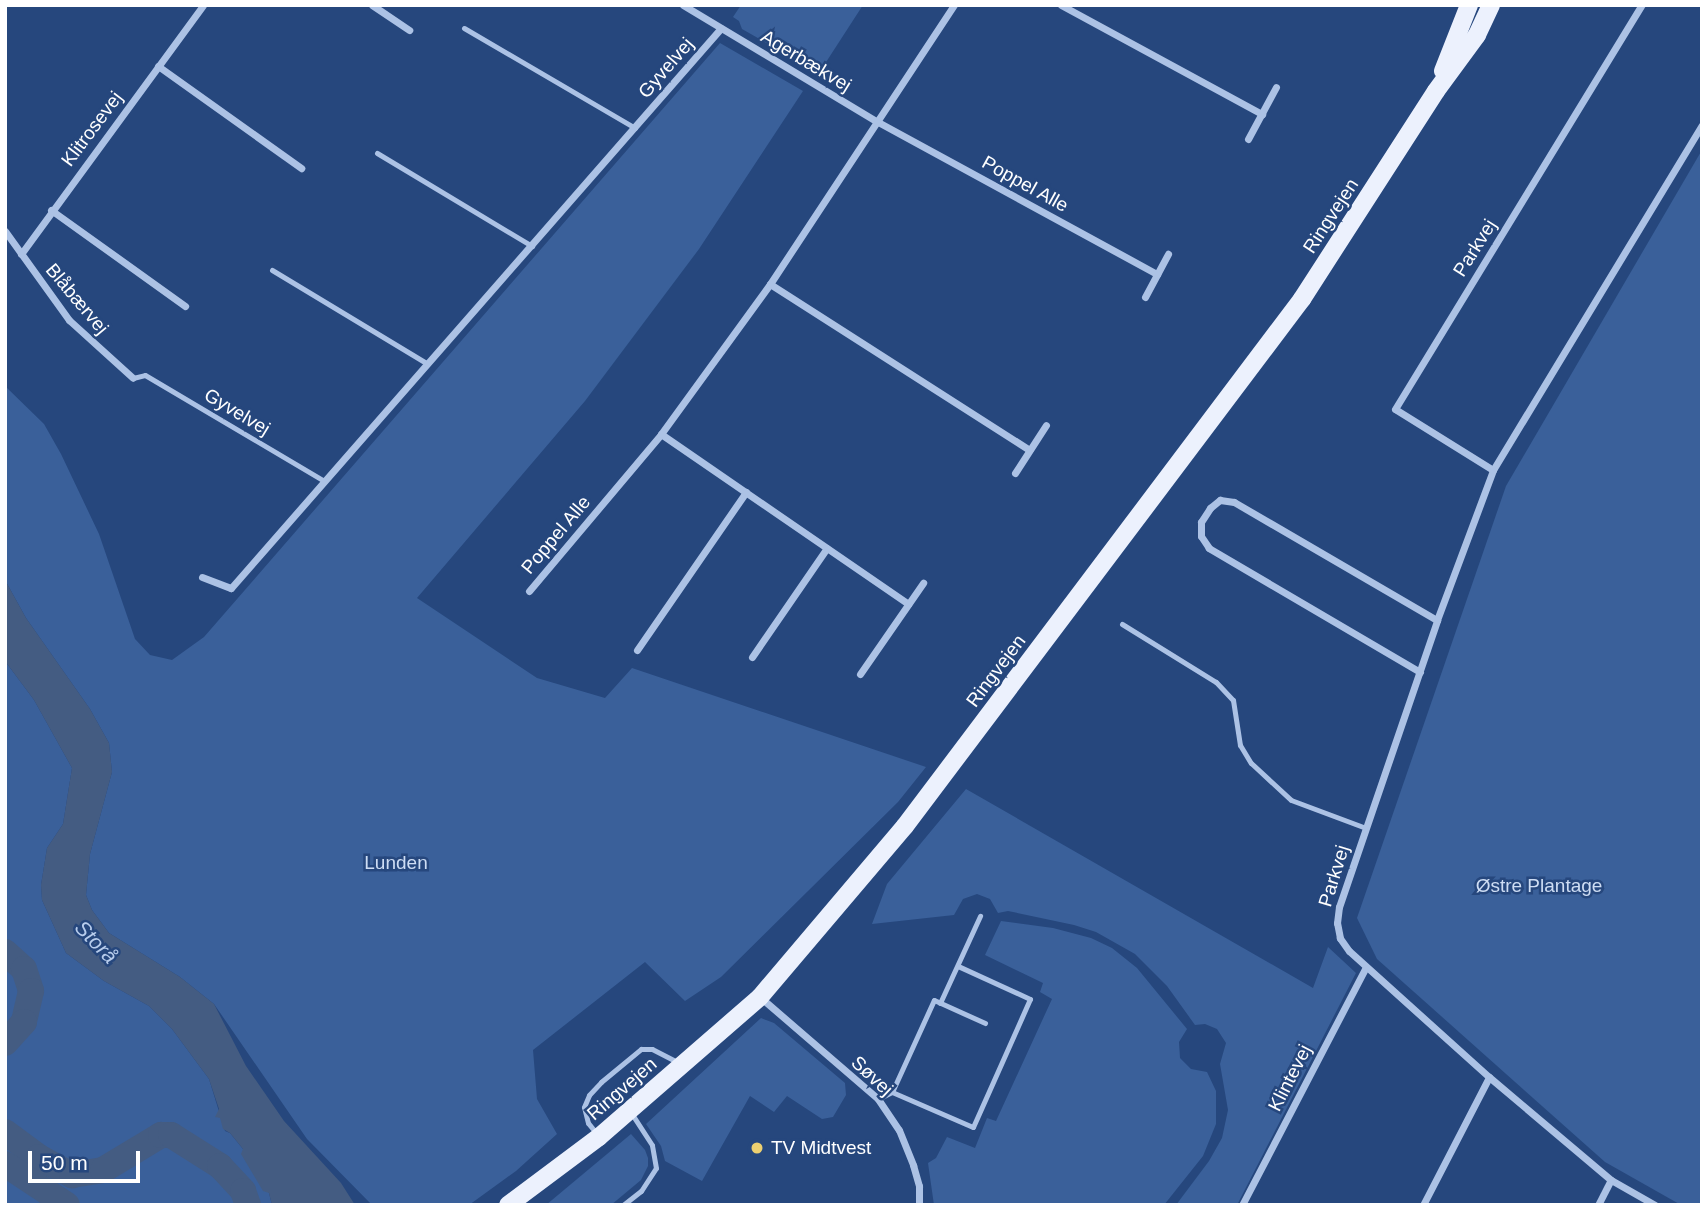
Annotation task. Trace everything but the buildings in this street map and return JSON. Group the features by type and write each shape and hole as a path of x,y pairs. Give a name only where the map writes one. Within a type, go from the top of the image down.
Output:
{"main road":[{"name":"Ringvejen","path":"1436,91 1469,5"},
{"name":"Ringvejen","path":"508,1205 599,1137 760,997 905,827 1303,299 1436,91 1477,35 1491,5"}],"street":[{"name":"Klitrosevej","path":"21,254 203,5"},
{"path":"372,5 409,30"},
{"name":"Agerbækvej","path":"683,5 878,122"},
{"name":"Poppel Alle","path":"529,591 661,434 770,285 954,5"},
{"path":"1061,5 1262,114"},
{"name":"Parkvej","path":"1493,470 1395,409 1642,5"},
{"name":"Gyvelvej","path":"202,577 231,588 429,365 721,28"},
{"path":"158,66 301,168"},
{"path":"1248,139 1276,87"},
{"name":"Poppel Alle","path":"878,122 1157,274"},
{"name":"Parkvej","path":"1655,1205 1611,1180 1489,1077 1366,967 1340,938 1337,923 1339,907 1437,620 1493,470 1702,125"},
{"path":"51,210 185,306"},
{"name":"Blåbærvej","path":"5,231 69,320 133,378"},
{"path":"1145,297 1168,254"},
{"path":"770,285 1030,450"},
{"path":"1015,473 1046,425"},
{"path":"661,434 908,604"},
{"path":"637,650 746,492"},
{"path":"1420,672 1209,548 1201,536 1201,522 1210,508 1220,500 1234,502 1437,620"},
{"path":"752,657 827,548"},
{"path":"860,674 923,583"},
{"name":"Klintevej","path":"1242,1205 1366,967"},
{"name":"Søvej","path":"760,997 878,1099 904,1142 919,1186 919,1205"},
{"path":"1423,1205 1489,1077"},
{"path":"1598,1205 1611,1180"}],"lane":[{"path":"464,28 635,128"},
{"path":"377,153 532,246"},
{"path":"272,270 429,365"},
{"name":"Gyvelvej","path":"133,378 145,375 324,481"},
{"path":"1122,624 1216,682 1233,699 1240,745 1251,763 1291,800 1366,828"},
{"path":"940,1003 980,916"},
{"path":"892,1092 973,1127 1030,999 957,966"},
{"path":"878,1099 892,1092 934,1000 985,1024"},
{"path":"599,1137 587,1123 584,1107 589,1095 601,1082 641,1049 666,1054 682,1065"},
{"path":"623,1205 641,1191 656,1168 652,1145 629,1111"}],"green space":[{"path":"741,5 863,5 819,73 742,29 739,21 733,17"},
{"name":"Lunden","path":"720,43 803,91 699,249 585,401 417,598 537,678 605,698 632,668 926,767 898,802 721,977 685,1001 645,962 533,1050 537,1099 557,1134 516,1171 469,1205 372,1205 307,1139 214,1004 180,977 109,933 92,910 86,895 90,854 112,772 109,743 90,709 26,618 5,580 5,386 44,424 61,454 99,534 135,639 150,655 172,660 204,637"},
{"name":"Østre Plantage","path":"1702,150 1702,1205 1681,1205 1605,1162 1377,959 1357,918 1506,486"},
{"path":"5,661 34,700 72,768 63,824 47,848 41,885 42,900 66,953 104,981 149,1006 172,1029 209,1079 225,1131 230,1133 243,1149 269,1193 272,1205 5,1205"},
{"path":"966,789 1313,988 1328,947 1356,973 1237,1205 1176,1205 1209,1161 1222,1138 1228,1110 1220,1064 1226,1043 1217,1029 1205,1024 1195,1025 1167,986 1135,954 1096,932 1074,925 1008,911 998,913 990,899 977,894 963,899 954,915 872,924 887,884"},
{"path":"1001,921 1053,928 1091,938 1112,948 1137,968 1187,1029 1179,1042 1180,1058 1191,1069 1207,1072 1216,1091 1216,1124 1203,1156 1164,1205 934,1205 928,1163 936,1158 947,1137 975,1148 987,1118 996,1121 1052,999 1040,992 1043,983 985,955"},
{"path":"761,1018 774,1023 845,1083 846,1095 833,1117 822,1119 787,1096 774,1112 750,1096 702,1181 665,1161 661,1146 646,1124"},
{"path":"631,1134 645,1150 648,1158 648,1166 641,1180 611,1205 546,1205"}],"water":[{"name":"Storå","path":"5,580 26,618 90,709 109,743 112,772 90,854 86,895 92,910 109,933 180,977 214,1004 246,1066 284,1121 341,1183 355,1205 272,1205 269,1193 263,1191 241,1154 243,1149 230,1133 223,1129 220,1118 215,1117 219,1109 209,1079 172,1029 149,1006 104,981 66,953 42,900 41,885 47,848 63,824 72,768 34,700 5,661"}],"waterway":[{"path":"5,952 24,969 31,991 24,1022 5,1043"},
{"path":"5,1132 39,1157 72,1175 103,1170 161,1135 171,1135 220,1166 243,1191 248,1205"},
{"path":"5,1164 67,1205"}],"place":[{"name":"TV Midtvest","path":"757,1148"}]}
